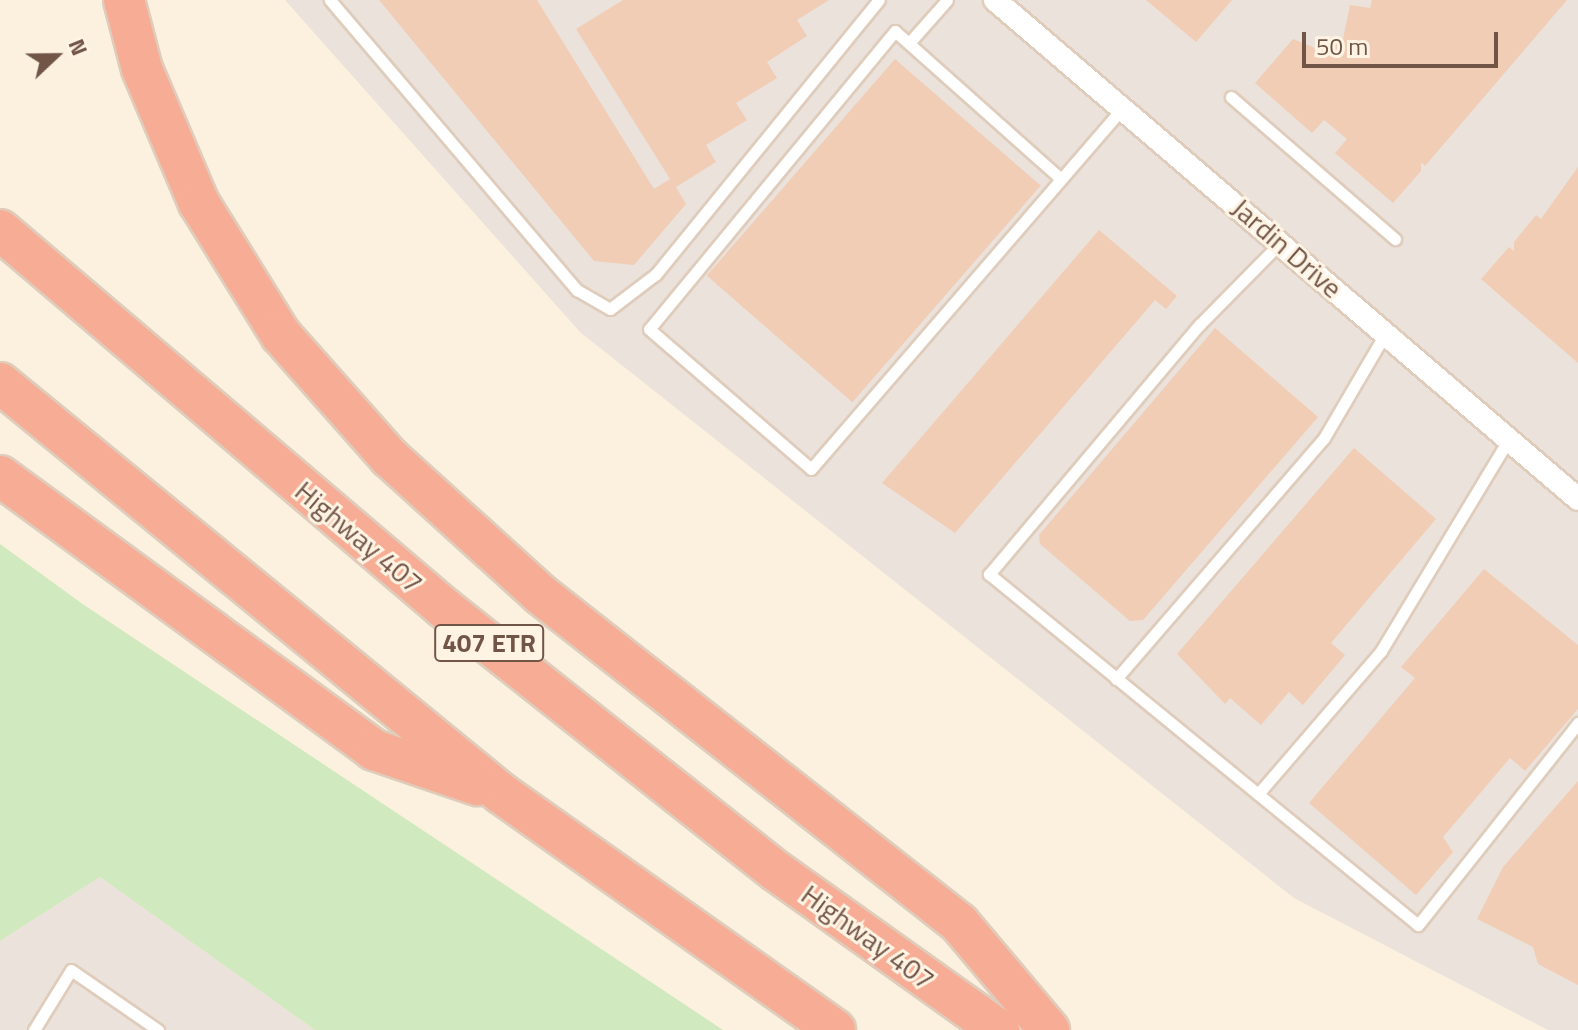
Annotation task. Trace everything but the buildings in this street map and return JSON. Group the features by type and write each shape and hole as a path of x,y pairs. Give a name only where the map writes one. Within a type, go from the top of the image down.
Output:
{"highway":[{"path":"124,0 142,69 199,203 281,335 379,446 540,594 959,923 1049,1030"},
{"name":"Highway 407","path":"0,230 444,608 776,871 999,1030"},
{"path":"0,383 502,794 835,1030"},
{"path":"0,476 374,750 502,794"}],"street":[{"name":"Jardin Drive","path":"995,0 1578,499"}],"lane":[{"path":"330,0 577,290 610,309 656,274 879,0"},
{"path":"909,43 947,0"},
{"path":"1061,179 895,31 649,329 811,469 1123,108"},
{"path":"1231,97 1395,239"},
{"path":"1280,242 1199,325 989,574 1418,925 1578,723"},
{"path":"1116,679 1324,438 1386,333"},
{"path":"1258,794 1381,651 1509,439"},
{"path":"34,1030 71,970 158,1030"}],"shaded area":[{"path":"285,0 1578,0 1578,1030 1548,1030 1294,898 580,332"},
{"path":"100,877 315,1030 0,1030 0,941"}],"green space":[{"path":"0,544 84,605 723,1030 315,1030 100,877 0,941"}]}
